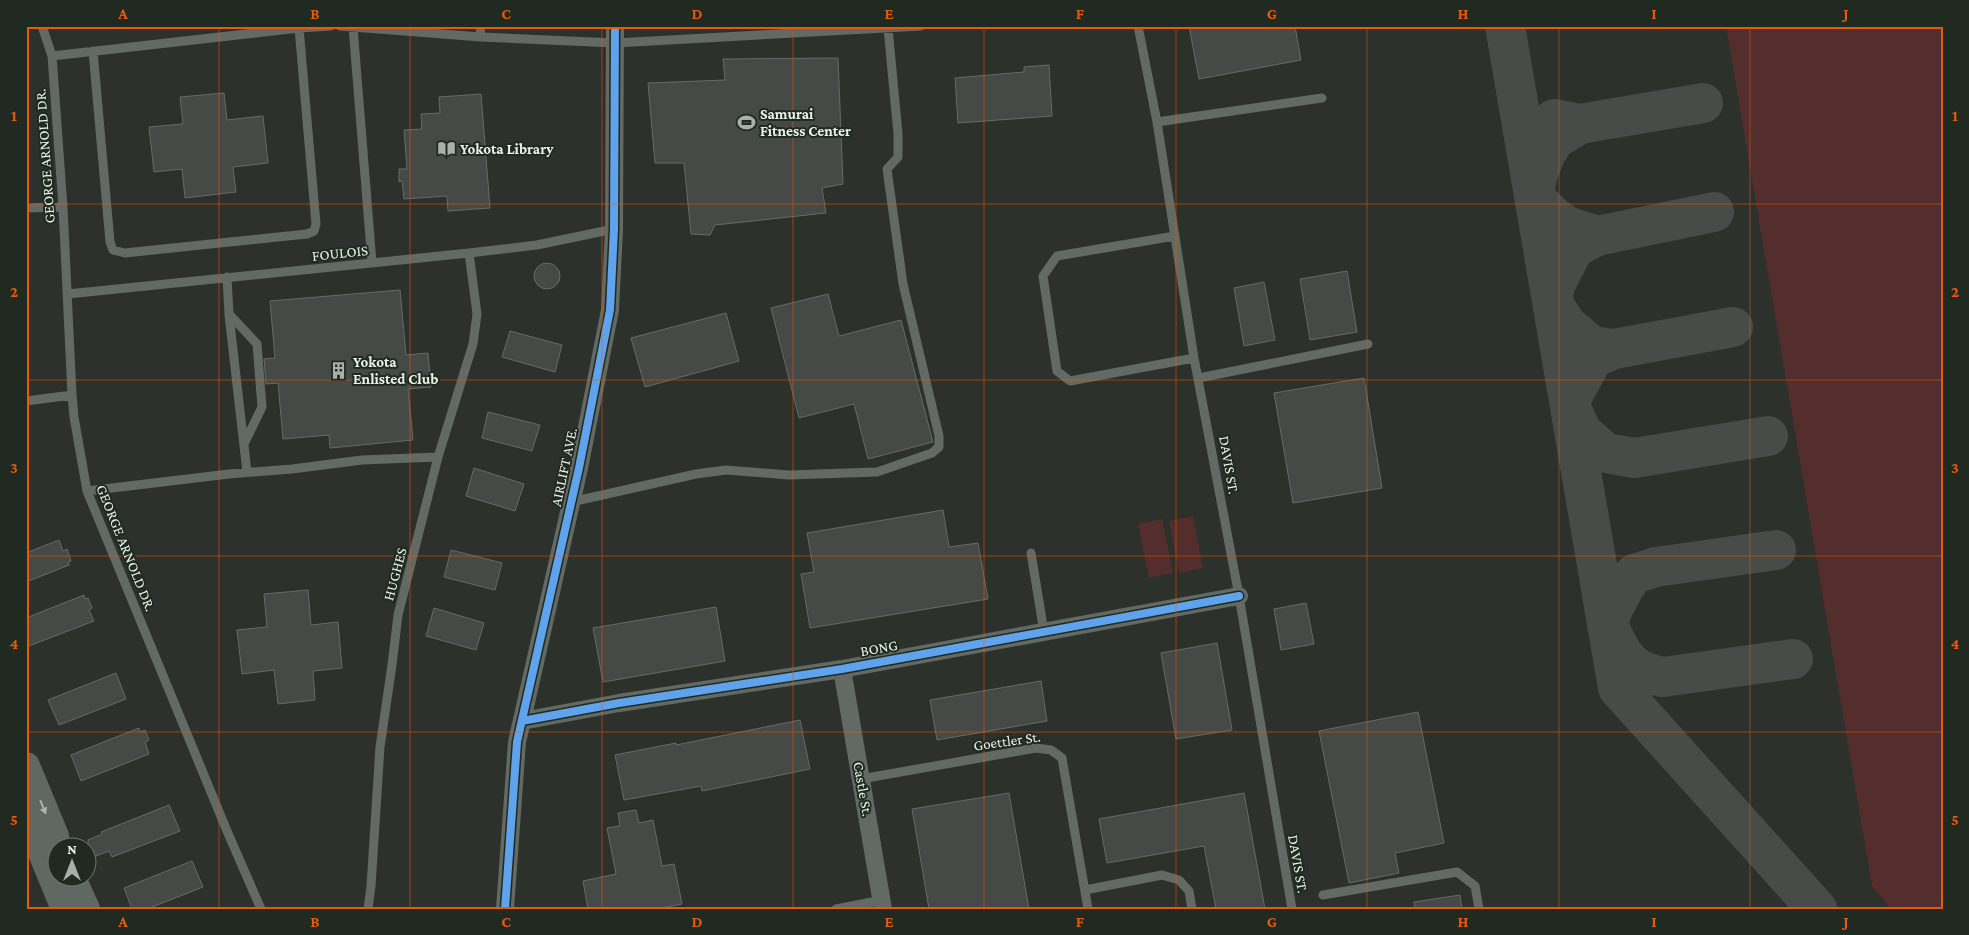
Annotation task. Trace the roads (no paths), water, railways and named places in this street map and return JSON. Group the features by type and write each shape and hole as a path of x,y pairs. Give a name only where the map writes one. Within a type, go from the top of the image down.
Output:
{"highway":[{"path":"26,766 56,838"},
{"path":"28,826 65,909"},
{"path":"77,888 86,909"}],"street":[{"name":"AIRLIFT AVE.","path":"505,909 517,742 571,502 610,310 614,229 615,35"},
{"name":"BONG","path":"522,721 619,703 842,669 1239,596"},
{"name":"Castle St.","path":"842,669 883,905"}],"lane":[{"name":"GEORGE ARNOLD DR.","path":"42,26 52,56 64,207 72,396 87,492 261,909"},
{"path":"52,56 331,26"},
{"path":"340,26 481,37 921,26"},
{"path":"480,26 481,37"},
{"name":"DAVIS ST.","path":"1138,26 1157,122 1194,358 1239,596 1292,909"},
{"path":"353,27 372,263"},
{"path":"93,52 110,242 113,250 125,253 307,234 314,231 316,224 299,28"},
{"path":"571,502 696,474 726,470 789,475 877,472 932,453 939,447 939,436 903,284 887,169 898,157 898,134 888,28"},
{"path":"1157,122 1322,98"},
{"path":"26,208 64,207"},
{"name":"FOULOIS","path":"68,294 538,245 614,229"},
{"path":"1175,236 1057,256 1043,276 1057,371 1070,381 1194,358"},
{"name":"HUGHES","path":"368,909 380,747 398,615 438,457 473,344 476,314 470,253"},
{"path":"227,278 229,315 247,472"},
{"path":"229,315 257,344 262,407 244,444"},
{"path":"1199,378 1368,344"},
{"path":"26,401 72,396"},
{"path":"87,492 362,460 438,457"},
{"path":"1031,553 1044,632"},
{"name":"Goettler St.","path":"861,780 1036,748 1050,750 1062,758 1088,909"},
{"path":"1323,896 1457,872 1475,886 1479,909"},
{"path":"1085,890 1162,875 1179,880 1189,890 1192,909"},
{"path":"836,909 883,905"}],"place":[{"name":"Samurai Fitness Center","path":"746,123"},
{"name":"Yokota Library","path":"446,149"},
{"name":"Yokota Enlisted Club","path":"339,371"}]}
